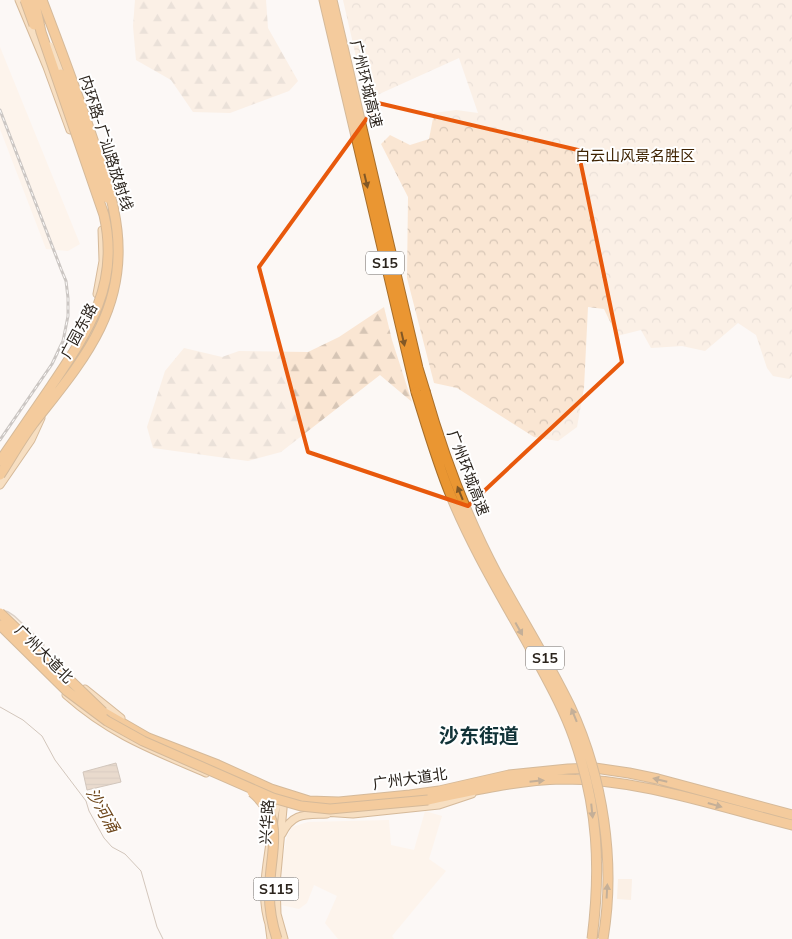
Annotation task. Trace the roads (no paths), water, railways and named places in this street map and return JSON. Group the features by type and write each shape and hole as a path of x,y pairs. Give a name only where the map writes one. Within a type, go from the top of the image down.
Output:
{"highway":[{"path":"25,0 58,91"},
{"path":"34,0 58,91"},
{"name":"内环路-广汕路放射线","path":"0,460 84,338 104,295 110,270 112,248 110,211 106,194 34,0"},
{"path":"0,475 48,398 84,346 97,321 108,290 114,252 113,225 108,199 55,51 42,0"},
{"name":"广州环城高速","path":"324,0 360,134 418,368 432,445 451,497 489,574 552,689 574,737 591,798 598,855 596,906 592,939"},
{"name":"广州环城高速","path":"332,0 350,96"},
{"name":"内环路-广汕路放射线","path":"58,91 101,206 108,232 107,273 97,310"},
{"name":"广州环城高速","path":"421,392 473,524 497,574 571,708 590,761 596,780 607,850 608,891 603,939"},
{"name":"广州大道北","path":"0,613 103,712 140,735 284,793 313,801 345,802 427,793 510,775 578,768 601,769 629,773 792,825"},
{"name":"广州大道北","path":"0,625 67,690 107,721 143,742 280,800 315,808 344,809 428,800 489,788 546,780 574,780 638,786 693,794 792,816"},
{"path":"235,781 261,800 272,820 274,836 270,875 270,900 274,939"}],"main road":[{"name":"广园东路","path":"0,454 82,333 92,312 98,290 104,246 102,223 94,196 58,91 19,0"},
{"name":"广园东路","path":"34,0 92,162 96,180 94,196"},
{"path":"42,0 49,12"},
{"name":"广园东路","path":"0,485 31,440 40,420 95,337 105,316 118,258 115,212 106,179 64,63 47,0"},
{"path":"47,67 51,70 59,70 64,66 64,63"},
{"path":"58,91 58,84 62,81 67,81 73,85"},
{"path":"0,467 84,348 98,322 110,292 114,239 112,219 98,169 92,162"},
{"path":"98,290 110,292"},
{"path":"0,471 26,434 40,420"},
{"name":"广州大道北","path":"0,618 50,668 69,674 110,711 167,746"},
{"name":"广州大道北","path":"0,630 72,700 110,728 154,752 281,804 335,814 362,813 439,805 489,788"},
{"path":"251,792 265,807 272,826"},
{"name":"兴华路","path":"274,939 266,909 264,886 272,826 284,793"},
{"name":"兴华路","path":"281,804 276,902 284,939"},
{"path":"280,839 289,822 298,816 335,814"}],"street":[{"path":"0,613 12,619 69,674"}],"waterway":[{"name":"沙河涌","path":"0,707 23,720 42,736 55,760 86,801 89,811 104,838 112,847 125,854 141,871 157,927 163,939"}],"railway":[{"path":"0,110 66,281 68,298 68,316 63,341 52,364 0,440"}],"district":[{"name":"沙东街道","path":"479,736"}],"park label":[{"name":"白云山风景名胜区","path":"635,156"}]}
